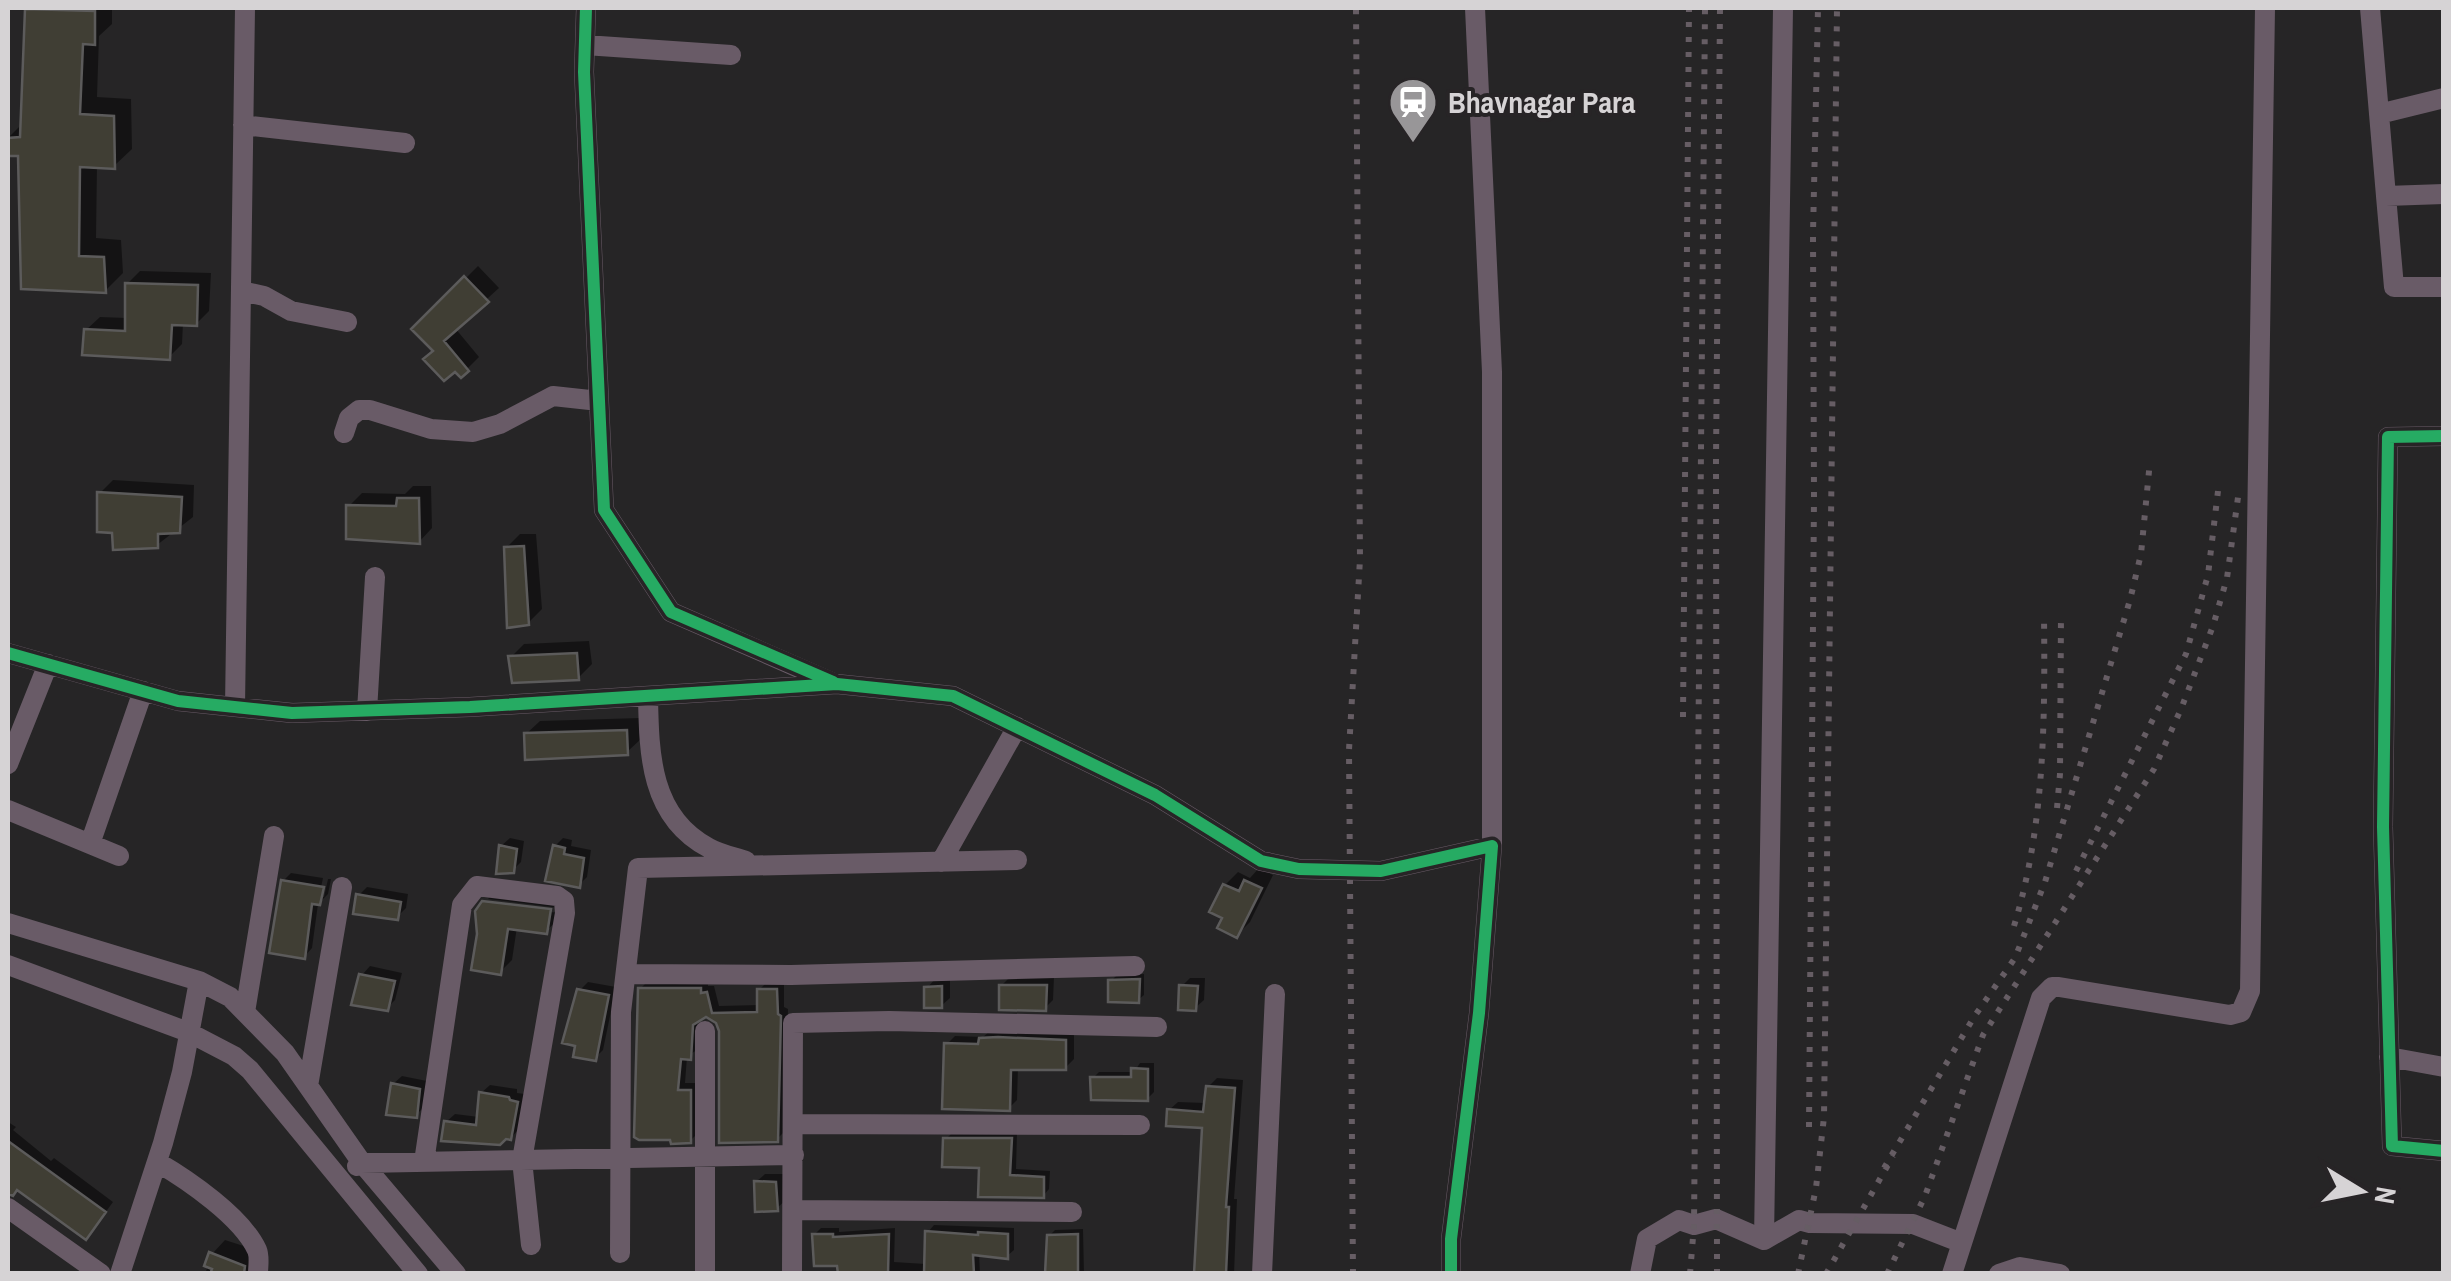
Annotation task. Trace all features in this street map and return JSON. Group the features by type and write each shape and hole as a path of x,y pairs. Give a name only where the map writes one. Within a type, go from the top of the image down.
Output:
{"street":[{"path":"235,707 245,8"},
{"path":"586,8 604,510 671,612 837,684"},
{"path":"1451,1274 1492,846 1492,372 1475,8"},
{"path":"1764,1240 1783,8"},
{"path":"1952,1274 2046,990 2059,987 2230,1016 2240,1012 2250,991 2265,8"},
{"path":"2370,8 2394,287 2444,286"},
{"path":"585,45 731,55"},
{"path":"2378,114 2444,98"},
{"path":"244,125 405,143"},
{"path":"2386,196 2444,194"},
{"path":"241,290 264,296 291,311 347,322"},
{"path":"344,433 349,418 359,410 431,429 473,432 500,424 553,396 599,401"},
{"path":"2444,436 2388,437 2383,827 2392,1146 2444,1152"},
{"path":"367,710 375,576"},
{"path":"8,653 178,701 292,713 837,684 953,696 1155,795 1261,861 1299,869 1381,871 1492,846"},
{"path":"8,764 48,664"},
{"path":"90,844 143,691"},
{"path":"648,696 650,764 668,811 686,832 709,848 759,866"},
{"path":"941,862 1017,727"},
{"path":"8,810 119,856"},
{"path":"245,1012 274,836"},
{"path":"620,1254 621,1012 638,868 1017,860"},
{"path":"424,1162 462,904 477,886 557,896 564,900 565,913 522,1160 531,1245"},
{"path":"308,1086 342,887"},
{"path":"8,924 198,981 230,997 285,1054 362,1162 456,1274"},
{"path":"8,964 188,1032 242,1062 418,1274"},
{"path":"626,974 791,975 1134,966"},
{"path":"120,1274 182,1072 198,981"},
{"path":"1262,1274 1275,994"},
{"path":"792,1274 793,1023 888,1021 1156,1027"},
{"path":"704,1274 705,1030"},
{"path":"2389,1057 2444,1067"},
{"path":"794,1124 1140,1124"},
{"path":"160,1152 236,1224 258,1253 258,1274"},
{"path":"339,1178 362,1162 794,1155"},
{"path":"8,1208 101,1274"},
{"path":"793,1210 1072,1212"},
{"path":"1640,1274 1648,1239 1680,1220 1694,1224 1716,1219 1764,1240"},
{"path":"1764,1240 1799,1220 1810,1224 1913,1224 1962,1244"},
{"path":"1999,1274 2020,1267 2060,1274"}],"building":[{"path":"25,9 95,11 95,45 83,44 80,114 114,116 115,169 80,167 79,256 104,257 106,293 21,289 18,156 8,156 8,138 20,137"},
{"path":"464,276 489,302 444,341 469,371 461,378 455,372 444,381 423,359 433,351 411,329"},
{"path":"125,283 198,285 197,326 172,325 170,360 82,355 84,329 125,331"},
{"path":"97,492 182,497 180,533 158,534 158,548 113,550 112,533 97,532"},
{"path":"397,498 419,498 420,544 346,539 346,505 396,506"},
{"path":"524,546 529,625 507,628 504,547"},
{"path":"577,653 579,680 512,683 508,656"},
{"path":"627,730 628,755 525,760 524,733"},
{"path":"499,845 517,849 514,873 496,874"},
{"path":"553,845 565,848 564,854 584,858 580,888 545,881"},
{"path":"281,880 324,887 320,905 312,904 305,959 269,953"},
{"path":"1244,880 1262,888 1237,938 1217,928 1222,918 1209,912 1223,884 1239,891"},
{"path":"356,894 401,902 398,920 353,914"},
{"path":"482,901 551,909 547,934 508,929 501,975 471,970 477,934 475,911"},
{"path":"359,974 395,981 388,1011 351,1005"},
{"path":"1140,979 1139,1003 1108,1002 1108,980"},
{"path":"999,985 1047,985 1046,1011 999,1010"},
{"path":"1179,985 1198,986 1196,1011 1178,1010"},
{"path":"942,986 942,1008 924,1008 924,987"},
{"path":"638,988 701,988 701,993 707,992 712,1013 757,1012 757,989 777,989 781,1016 778,1142 719,1143 719,1031 716,1023 706,1017 693,1025 691,1060 681,1059 678,1090 691,1090 691,1143 671,1144 670,1140 634,1137"},
{"path":"577,989 609,995 596,1061 573,1057 575,1046 562,1043"},
{"path":"979,1038 1066,1040 1066,1070 1011,1070 1010,1111 942,1109 944,1043 978,1044"},
{"path":"1131,1068 1148,1069 1148,1101 1091,1100 1090,1077 1131,1077"},
{"path":"391,1083 420,1089 417,1118 386,1115"},
{"path":"1206,1086 1235,1088 1226,1207 1226,1274 1194,1274 1202,1128 1166,1126 1167,1109 1203,1112"},
{"path":"479,1092 518,1102 511,1140 500,1145 441,1141 444,1121 476,1125"},
{"path":"943,1138 1012,1138 1010,1175 1044,1177 1044,1198 978,1197 979,1168 942,1167"},
{"path":"8,1141 106,1212 86,1240 17,1190 13,1196 8,1194"},
{"path":"754,1181 776,1182 778,1211 755,1212"},
{"path":"925,1231 1008,1234 1008,1259 973,1255 974,1274 924,1274"},
{"path":"812,1234 889,1234 888,1274 838,1274 837,1266 814,1266"},
{"path":"1078,1234 1078,1274 1045,1274 1047,1235"},
{"path":"209,1252 245,1266 244,1274 210,1274 212,1269 204,1266"}],"railway":[{"path":"1353,1274 1349,750 1360,559 1356,8"},
{"path":"1683,717 1689,8"},
{"path":"1690,1274 1694,1225 1705,8"},
{"path":"1717,1274 1720,8"},
{"path":"1809,1127 1813,233 1818,8"},
{"path":"1798,1274 1816,1188 1824,1117 1837,8"},
{"path":"1884,1168 1974,1017 2015,958 2045,882 2130,600 2141,554 2150,461"},
{"path":"1887,1274 1925,1196 1983,1035 2154,769 2181,709 2227,578 2239,490"},
{"path":"2076,871 2186,654 2208,575 2218,491"},
{"path":"2014,926 2032,849 2041,772 2044,614"},
{"path":"2057,808 2061,614"},
{"path":"1826,1274 1893,1156"}],"cycle path":[{"path":"586,8 584,72 604,510 671,612 833,682"},
{"path":"2444,436 2388,437 2383,827 2392,1146 2444,1151"},
{"path":"8,653 178,701 292,713 470,707 837,684 953,696 1155,795 1261,861 1299,869 1381,871 1492,846 1479,1013 1451,1239 1451,1274"}],"place":[{"name":"Bhavnagar Para","path":"1413,144"}]}
